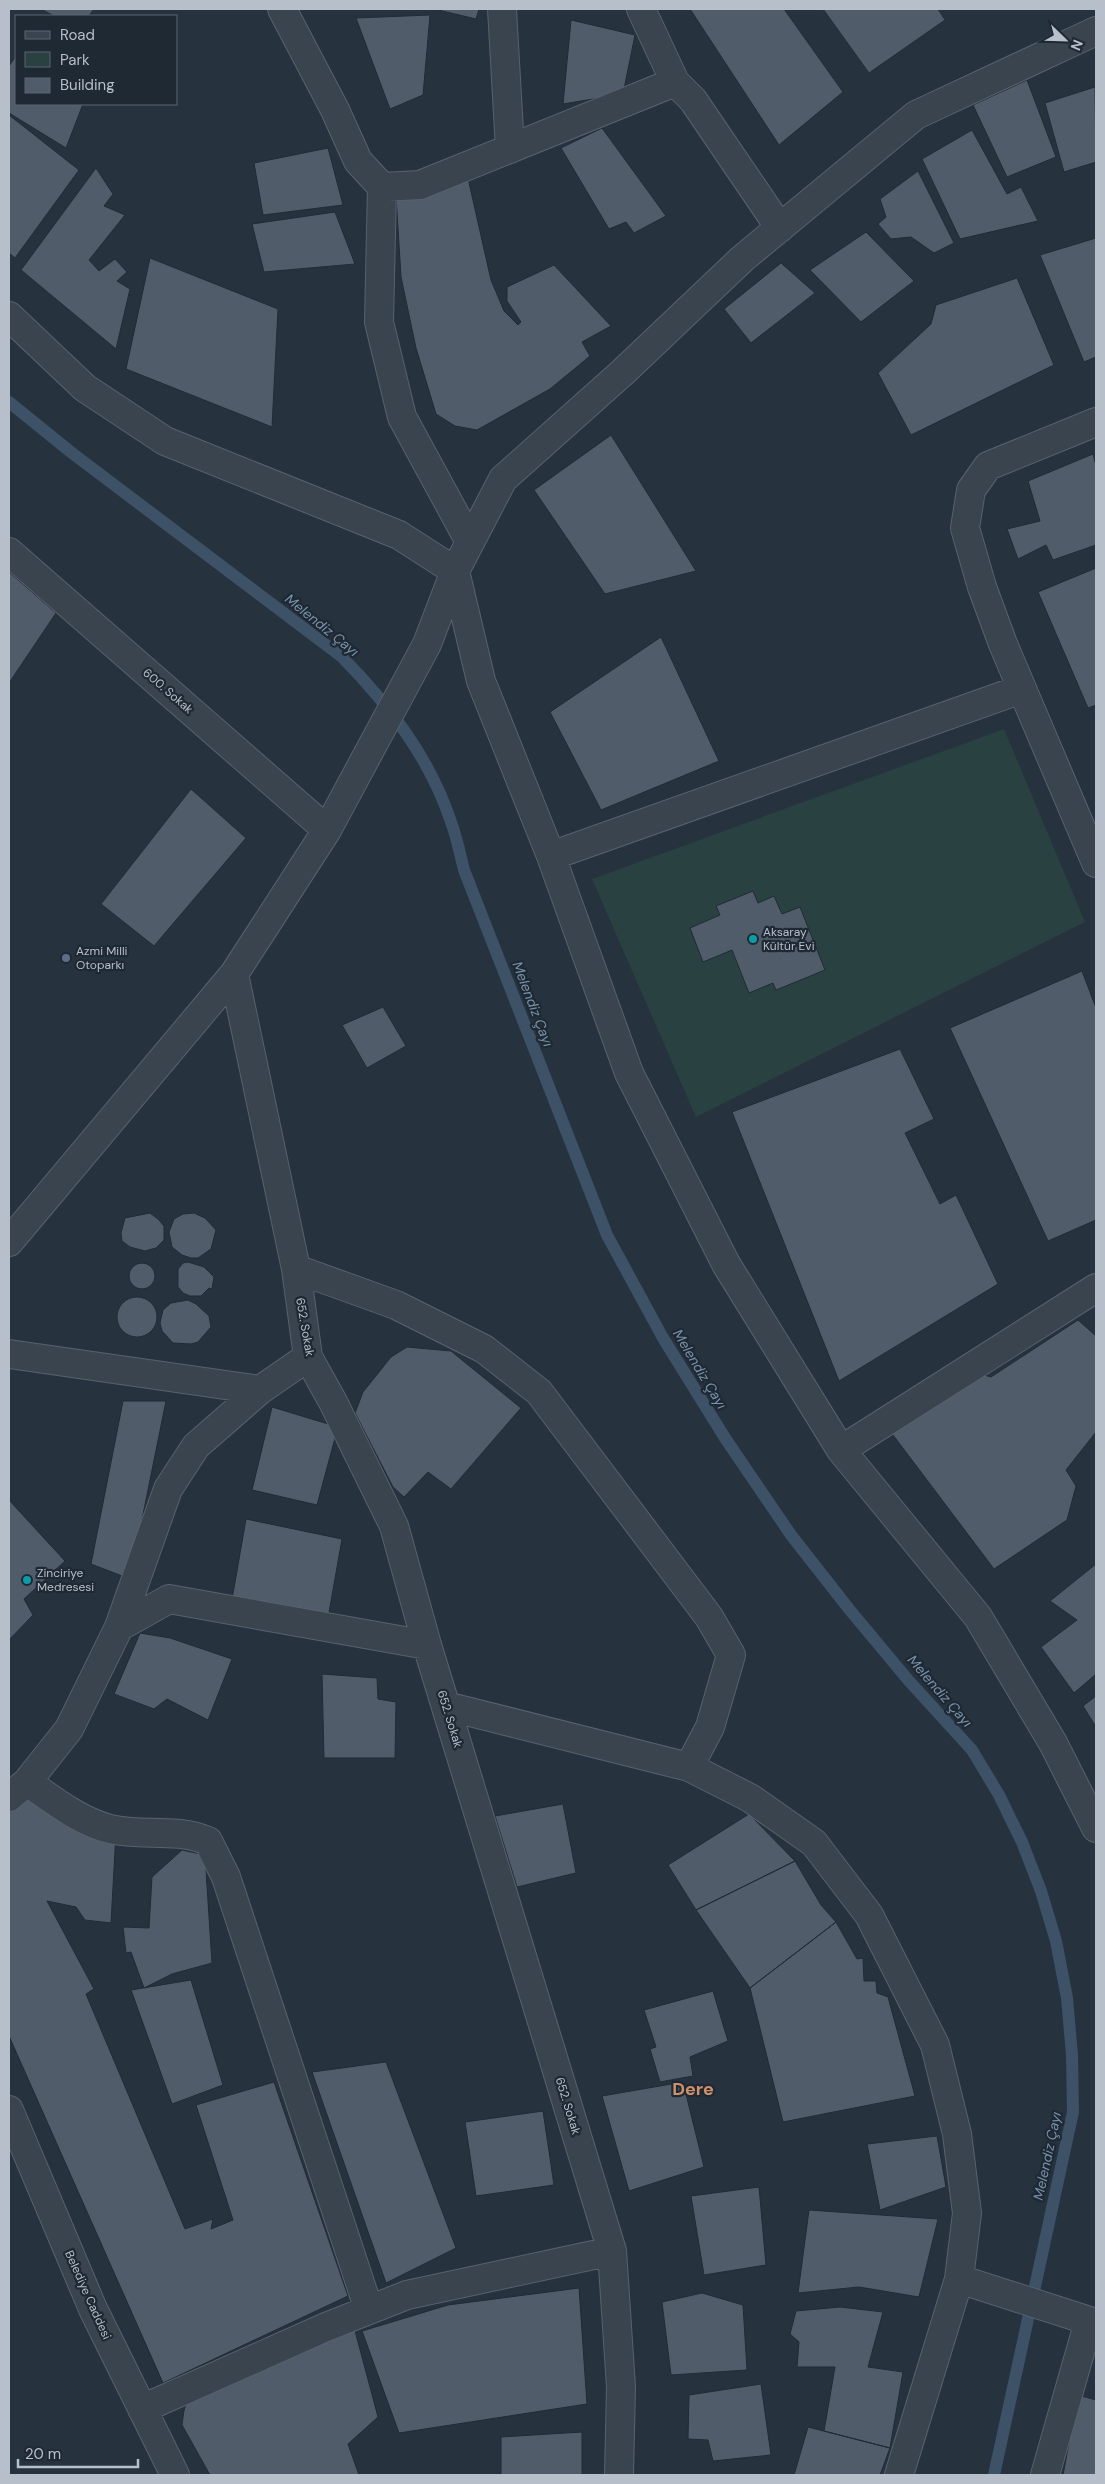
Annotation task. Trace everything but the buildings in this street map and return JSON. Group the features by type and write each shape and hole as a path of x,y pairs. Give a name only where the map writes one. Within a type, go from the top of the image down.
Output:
{"street":[{"path":"282,9 336,110 358,161 382,187 379,322 402,417 470,542"},
{"path":"502,9 510,149"},
{"path":"641,9 675,82 693,100 780,228"},
{"path":"9,1242 234,974 327,830 428,644 455,571 503,479 623,372 742,259 916,115 1096,31"},
{"path":"382,187 420,185 675,82"},
{"path":"9,316 85,388 164,441 399,535 455,571 481,681 551,856 629,1073 726,1264 841,1450 978,1617 1053,1743 1096,1828"},
{"path":"1096,422 988,466 971,490 965,528 982,587 1022,689 1096,863"},
{"name":"600. Sokak","path":"9,552 327,830"},
{"path":"551,856 1022,689"},
{"name":"652. Sokak","path":"234,974 296,1269 308,1357 333,1402 394,1526 427,1646 612,2251 621,2388 618,2475"},
{"path":"296,1269 405,1309 484,1349 539,1392 709,1617 731,1655 710,1727 689,1767"},
{"path":"841,1450 1096,1288"},
{"path":"9,1354 260,1390"},
{"path":"308,1357 260,1390 196,1446 168,1489 119,1627 69,1729 18,1790 110,1829 191,1834 208,1841 226,1878 369,2310"},
{"path":"119,1627 169,1599 427,1646"},
{"path":"446,1706 689,1767 750,1798 814,1843 868,1915 935,2045 957,2134 968,2213 960,2279 899,2475"},
{"name":"Belediye Caddesi","path":"9,2110 93,2309 175,2475"},
{"path":"142,2409 326,2326 407,2295 612,2251"},
{"path":"960,2279 1093,2322 1045,2475"}],"green space":[{"path":"1004,729 1085,922 696,1117 592,879"}],"waterway":[{"name":"Melendiz Çayı","path":"9,402 72,453 342,657 392,713 420,754 442,799 455,834 464,870 607,1235 663,1338 725,1438 791,1535 909,1681 972,1750 999,1795 1022,1842 1041,1891 1056,1941 1067,1998 1072,2055 1073,2112 994,2475"}],"place":[{"name":"Aksaray Kültür Evi","path":"753,939"},
{"name":"Azmi Milli Otoparkı","path":"66,958"},
{"name":"Zinciriye Medresesi","path":"27,1580"}],"district":[{"name":"Dere","path":"693,2089"}]}
